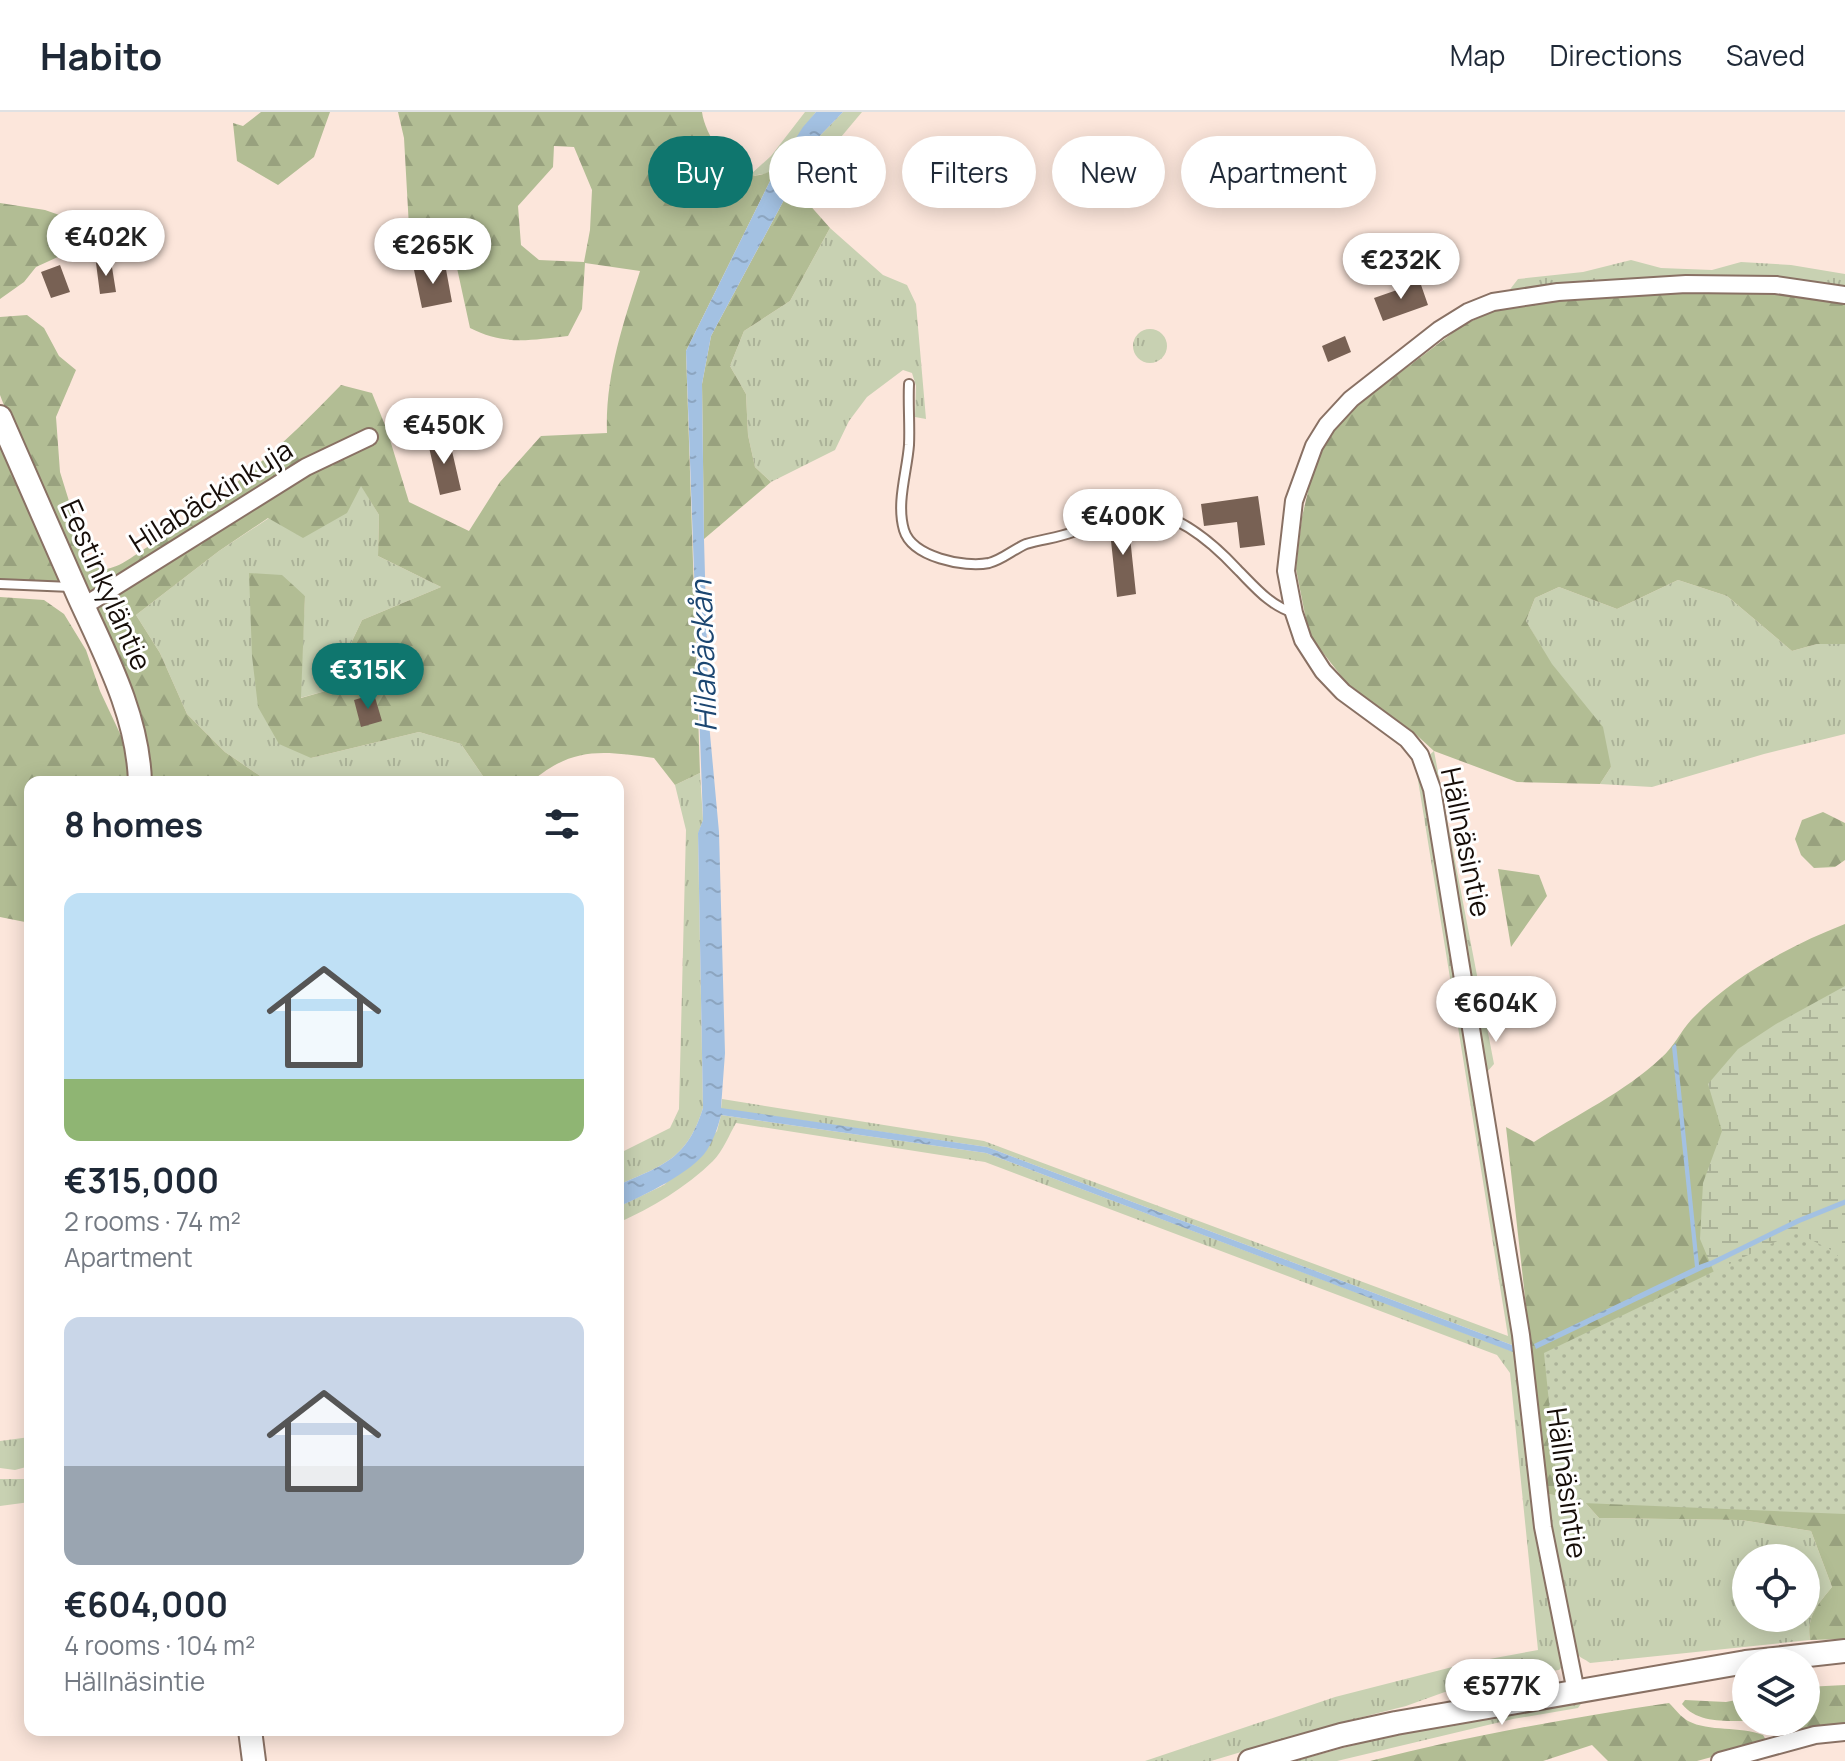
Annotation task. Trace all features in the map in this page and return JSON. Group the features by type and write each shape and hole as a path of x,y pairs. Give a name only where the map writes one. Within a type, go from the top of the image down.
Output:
{"main road":[{"name":"Eestinkyläntie","path":"0,417 112,667 128,715 140,776"},
{"path":"1820,1654 1845,1651"},
{"path":"1250,1761 1396,1723 1732,1664"},
{"path":"251,1736 254,1761"}],"street":[{"name":"Hällnäsintie","path":"1576,1692 1543,1527 1521,1335 1432,789 1420,755 1407,739 1343,692 1323,671 1303,640 1286,571 1294,501 1314,446 1327,425 1351,399 1439,330 1468,312 1493,302 1558,292 1686,284 1776,285 1845,295"},
{"name":"Hilabäckinkuja","path":"80,596 306,467 369,437"},
{"path":"1720,1761 1815,1735 1845,1732"}],"lane":[{"path":"909,384 909,445 902,515 909,540 919,549 948,560 991,563 1023,545 1078,531 1114,511 1144,510 1200,535 1219,549 1261,594 1279,608 1294,613"},
{"path":"0,584 80,596"}],"green space":[{"path":"261,112 330,112 314,157 278,185 237,161 233,123 243,126"},
{"path":"398,112 702,112 711,136 648,136 648,208 753,208 753,175 769,172 769,183 686,351 700,773 675,785 654,758 604,753 575,757 538,776 483,776 461,744 419,732 311,758 279,744 258,707 252,656 249,573 282,575 305,596 301,698 329,690 362,620 441,587 378,556 379,515 361,486 347,513 303,538 268,518 219,551 136,615 160,653 187,714 225,752 260,776 147,776 0,395 0,317 27,315 44,328 59,356 76,370 56,417 60,472 86,556 99,568 111,568 122,563 201,510 297,430 341,385 372,393 409,502 469,531 500,482 541,436 607,433 612,371 640,271 585,263 582,309 568,336 506,339 470,328 452,245 410,245 404,138","holes":["554,146 574,147 592,190 590,230 584,262 539,260 521,245 518,206 553,167"]},
{"path":"805,112 816,112 799,136 786,136"},
{"path":"843,112 862,112 842,136 820,136"},
{"path":"769,158 769,172 753,175"},
{"path":"0,203 45,210 122,237 93,252 60,256 36,267 24,282 0,299"},
{"path":"780,208 812,208 830,228 790,301 744,331 730,366 746,394 748,435 755,467 771,482 704,539 702,384 711,336"},
{"path":"830,228 883,275 907,285 916,304 926,419 915,417 916,386 912,373 903,370 867,397 849,421 835,450 771,482 755,467 748,435 746,394 730,366 744,331 790,301"},
{"path":"1631,260 1661,268 1712,270 1741,262 1791,265 1845,274 1845,293 1774,282 1508,292 1518,279 1583,272"},
{"path":"1776,292 1845,301 1845,644 1817,644 1792,651 1727,596 1678,580 1617,609 1559,587 1535,598 1526,621 1552,664 1603,727 1611,767 1600,784 1517,782 1434,751 1411,730 1349,686 1309,635 1296,569 1302,517 1314,466 1330,434 1360,403 1463,325 1494,311 1560,301 1678,293"},
{"path":"1150,329 1162,334 1167,346 1162,358 1150,363 1138,358 1133,346 1138,334"},
{"path":"0,433 61,582 0,580"},
{"path":"361,485 379,515 378,556 441,587 362,620 329,690 300,698 305,596 249,573 311,758 419,732 461,744 483,776 260,776 225,752 187,714 160,653 136,615 219,551 269,518"},
{"path":"1678,580 1727,596 1792,651 1817,644 1845,644 1845,734 1652,787 1600,784 1611,767 1526,621 1535,598 1559,587 1617,609"},
{"path":"0,597 44,600 64,614 86,650 100,691 124,742 127,776 24,776 24,922 0,917"},
{"path":"1434,751 1494,1064 1487,1072 1440,793 1427,757"},
{"path":"1416,768 1433,817 1565,1664 1559,1670 1485,1679 1406,1706 1211,1761 1145,1761 1335,1697 1468,1663 1538,1650 1510,1373 1497,1355 985,1162 736,1123 717,1157 680,1188 624,1220 624,1204 664,1185 717,1131 721,1115 986,1153 1512,1351 1512,1345 987,1147 721,1109 722,1099 984,1141 1508,1336"},
{"path":"700,773 703,820 698,834 703,1108 697,1125 681,1150 661,1165 624,1182 624,1151 670,1128 679,1109 686,830 675,785"},
{"path":"1823,812 1845,823 1845,860 1835,867 1814,868 1801,855 1795,839 1802,820"},
{"path":"1498,869 1539,875 1547,896 1511,947"},
{"path":"1845,924 1845,1639 1810,1640 1809,1632 1820,1632 1820,1602 1832,1587 1820,1555 1820,1544 1816,1544 1811,1531 1741,1520 1599,1518 1582,1499 1547,1494 1506,1127 1534,1142 1616,1092 1661,1058 1707,1004 1743,976 1803,942"},
{"path":"1845,986 1845,1354 1721,1289 1700,1239 1703,1183 1722,1131 1708,1084 1738,1049"},
{"path":"1796,1232 1831,1250 1845,1262 1845,1514 1559,1502 1544,1353"},
{"path":"24,1438 24,1468 0,1468 0,1441"},
{"path":"0,1479 24,1479 24,1503 0,1506"},
{"path":"1547,1494 1582,1499 1599,1518 1741,1520 1811,1531 1816,1544 1732,1544 1732,1632 1809,1632 1810,1640 1590,1663 1579,1656 1573,1644 1558,1579"},
{"path":"1820,1555 1832,1587 1820,1602"},
{"path":"1845,1685 1845,1725 1820,1729 1820,1686"},
{"path":"1685,1700 1732,1701 1732,1721 1703,1718 1682,1704"},
{"path":"1583,1701 1578,1708 1513,1719 1337,1761 1295,1761 1425,1726"},
{"path":"1669,1703 1685,1719 1696,1724 1732,1730 1732,1736 1764,1736 1767,1742 1697,1761 1608,1761 1592,1745 1543,1761 1370,1761 1519,1728"}],"water":[{"path":"816,112 843,112 820,136 797,136"},
{"name":"Hilabäckån","path":"769,183 769,208 780,208 711,336 702,384 709,723 719,832 725,1053 721,1108 987,1147 1512,1345 1513,1352 986,1153 721,1115 712,1142 691,1167 624,1204 624,1182 661,1165 681,1150 697,1125 703,1108 698,833 703,820 686,351"},
{"path":"1676,1043 1699,1265 1710,1261 1712,1265 1536,1349 1534,1344 1695,1267 1672,1047"}],"building":[{"path":"111,261 116,292 100,294 96,263"},
{"path":"445,264 452,302 422,308 414,270"},
{"path":"60,265 70,292 51,298 41,272"},
{"path":"1420,282 1428,305 1383,321 1374,298"},
{"path":"1345,336 1351,352 1328,362 1322,346"},
{"path":"449,438 461,490 440,495 428,443"},
{"path":"1258,496 1265,545 1240,548 1237,522 1204,526 1201,504"},
{"path":"1132,520 1134,536 1130,537 1136,594 1117,597 1109,522"},
{"path":"374,694 382,721 361,727 354,700"}],"waterway":[{"path":"1708,1265 1845,1202"}]}
